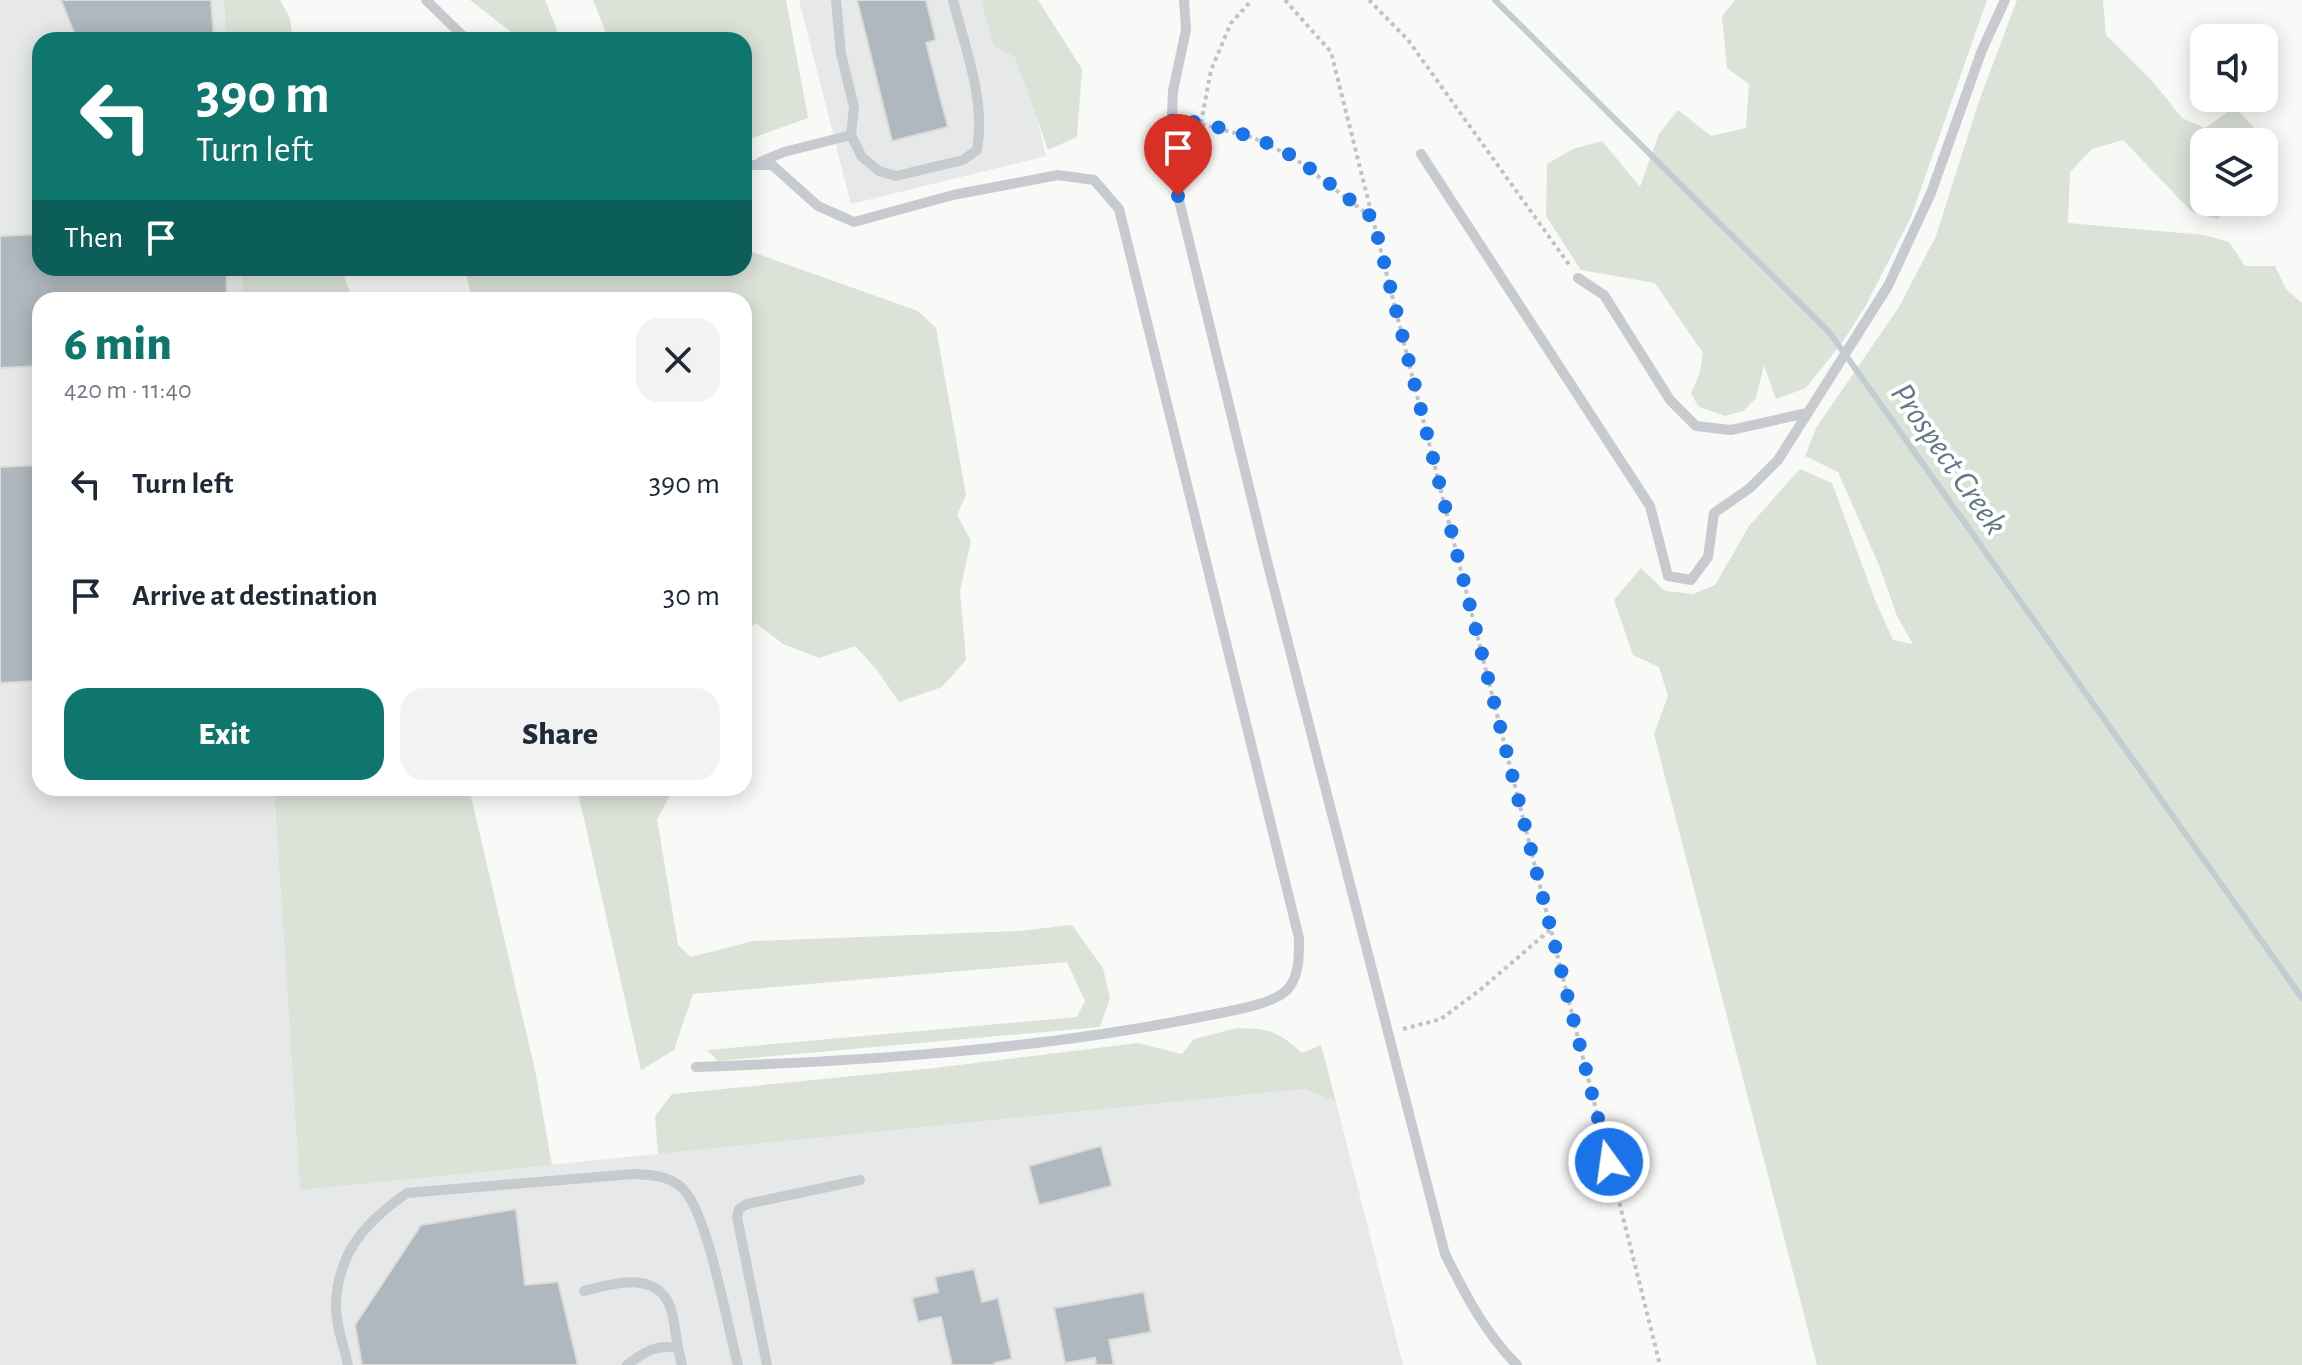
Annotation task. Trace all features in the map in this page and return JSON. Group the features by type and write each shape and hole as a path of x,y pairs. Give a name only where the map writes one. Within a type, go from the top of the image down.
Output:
{"lane":[{"path":"426,0 459,32"},
{"path":"836,0 841,54 854,107 851,135 862,157 879,171 896,176 963,160 977,150 981,129 979,109 953,0"},
{"path":"1184,0 1186,30 1173,91 1171,139 1178,196 1445,1254 1497,1345 1517,1365"},
{"path":"1421,154 1650,506 1668,576 1691,580 1708,557 1714,513 1750,488 1778,460 1888,286 1931,193 1982,50 2005,0"},
{"path":"752,164 784,152 851,135"},
{"path":"696,1067 783,1064 1033,1045 1169,1023 1256,1006 1286,990 1299,967 1299,938 1119,209 1094,180 1058,175 953,195 854,222 818,206 772,165 752,165"},
{"path":"1578,278 1604,295 1670,400 1696,426 1731,430 1807,413"},
{"path":"348,1365 336,1305 347,1256 378,1213 407,1193 633,1174 660,1176 679,1185 692,1198 703,1224 738,1365"},
{"path":"767,1365 737,1217 739,1209 747,1204 860,1180"},
{"path":"584,1291 622,1281 644,1284 659,1292 669,1304 682,1365"},
{"path":"627,1365 650,1348 664,1345 678,1348"}],"path":[{"path":"1201,123 1211,70 1231,23 1252,0"},
{"path":"1285,0 1331,52 1660,1365"},
{"path":"1369,0 1408,40 1578,278"},
{"path":"1172,118 1254,138 1293,157 1373,218"},
{"path":"1387,1030 1404,1029 1441,1019 1551,929"}],"shaded area":[{"path":"0,0 224,0 226,32 32,32 32,276 242,276 242,292 32,292 32,796 275,796 300,1190 1304,1089 1336,1102 1403,1365 0,1365"},
{"path":"224,0 280,0 290,18 292,32 226,32"},
{"path":"470,0 545,0 558,32 511,32"},
{"path":"593,0 786,0 808,118 752,138 752,32 606,32"},
{"path":"799,0 984,0 1017,35 1046,156 851,204"},
{"path":"981,0 1038,0 1082,69 1077,137 1048,150 1015,57 994,46"},
{"path":"1735,0 1987,0 1911,217 1866,305 1844,340 1806,388 1776,399 1764,365 1756,398 1743,411 1725,416 1699,407 1691,394 1700,372 1703,353 1655,283 1581,270 1546,216 1547,164 1573,149 1602,141 1640,187 1659,134 1678,110 1711,136 1746,128 1749,84 1727,68 1722,16"},
{"path":"2017,0 2103,0 2106,35 2153,82 2182,118 2205,128 2190,128 2190,210 2123,140 2092,149 2070,172 2068,223 2204,235 2229,242 2245,266 2275,266 2286,289 2302,303 2302,1365 1817,1365 1654,734 1668,696 1659,667 1633,655 1614,600 1641,568 1665,591 1693,594 1715,585 1749,526 1800,469 1832,483 1893,640 1913,644 1897,616 1879,565 1838,472 1805,456 1816,428 1899,307 1936,236 1978,104"},
{"path":"2228,112 2240,112 2254,128 2205,128"},
{"path":"752,252 918,311 936,328 966,495 957,515 971,541 960,591 966,660 942,687 899,702 877,670 855,646 819,658 783,644 756,623 752,626 752,292 470,292 467,276 752,276"},
{"path":"242,276 344,276 350,292 242,292"},
{"path":"275,796 471,796 535,1070 552,1165 300,1190"},
{"path":"579,796 670,796 657,819 678,945 691,957 753,941 1019,931 1072,925 1103,968 1110,998 1100,1027 718,1061 707,1050 1077,1017 1085,1001 1067,962 693,994 674,1050 641,1070"},
{"path":"1237,1028 1272,1032 1302,1053 1321,1045 1336,1102 1304,1089 658,1154 655,1116 672,1094 935,1068 1138,1043 1182,1054 1194,1039"}],"building":[{"path":"61,0 211,0 213,32 74,32"},
{"path":"857,0 926,0 936,40 926,43 948,127 892,141"},
{"path":"32,234 32,276 226,276 227,292 32,292 32,366 0,368 0,236"},
{"path":"32,465 32,681 0,683 0,467"},
{"path":"1101,1146 1112,1186 1039,1205 1029,1166"},
{"path":"516,1209 525,1285 558,1282 578,1365 362,1365 355,1325 421,1225"},
{"path":"974,1269 982,1302 998,1298 1012,1359 994,1365 952,1365 941,1317 918,1322 912,1298 938,1292 935,1277"},
{"path":"1144,1292 1151,1332 1109,1340 1114,1365 1096,1365 1095,1358 1065,1363 1054,1308"}],"waterway":[{"name":"Prospect Creek","path":"1495,0 1830,333 2302,998"}],"route":[{"path":"1178,196 1171,139 1172,118 1254,138 1293,157 1373,218 1609,1162"}]}
